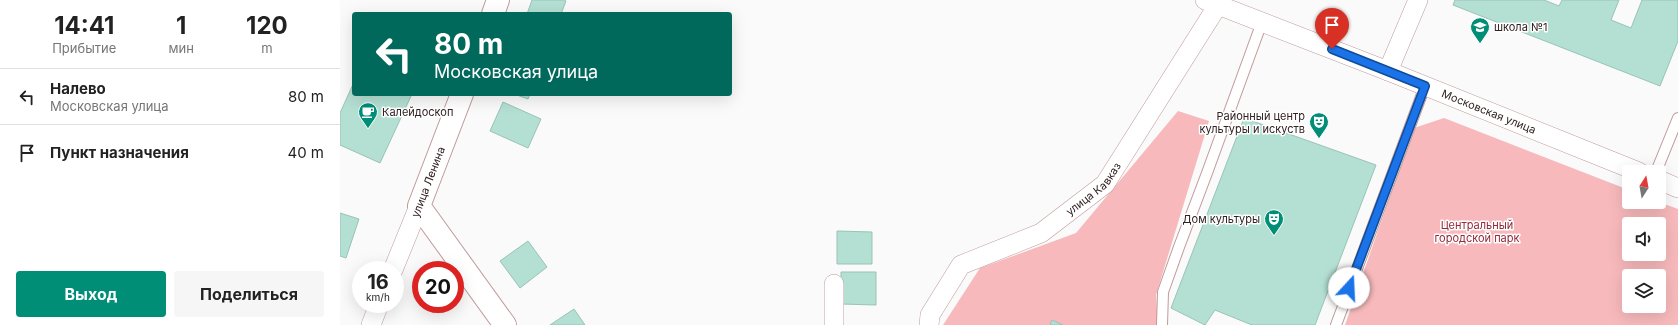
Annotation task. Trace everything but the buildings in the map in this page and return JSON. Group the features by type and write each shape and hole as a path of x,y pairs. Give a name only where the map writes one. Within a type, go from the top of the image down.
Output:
{"street":[{"path":"494,12 498,0"},
{"path":"1388,71 1418,0"},
{"name":"Московская улица","path":"1221,4 1262,22 1622,165"},
{"name":"улица Кавказ","path":"929,325 930,315 961,265 1042,233 1105,184 1221,4"},
{"name":"улица Ленина","path":"397,261 461,96"},
{"path":"1666,183 1678,188"},
{"path":"419,206 505,325"},
{"path":"834,284 834,325"},
{"path":"371,325 376,313"}],"lane":[{"path":"1162,325 1163,292 1179,246 1208,173 1262,22"},
{"path":"1336,325 1425,86"},
{"path":"1659,165 1678,118"}],"green space":[{"path":"1178,111 1209,121 1156,295 1158,325 943,325 980,268 1076,233"},
{"name":"Центральный городской парк","path":"1444,118 1622,187 1622,209 1666,209 1666,205 1678,209 1678,325 1345,325 1414,128"}],"place":[{"name":"школа №1","path":"1480,44"},
{"name":"Калейдоскоп","path":"368,129"},
{"name":"Районный центр культуры и искуств","path":"1319,139"},
{"name":"Дом культуры","path":"1274,236"}],"route":[{"path":"1332,49 1425,86 1349,288"}]}
